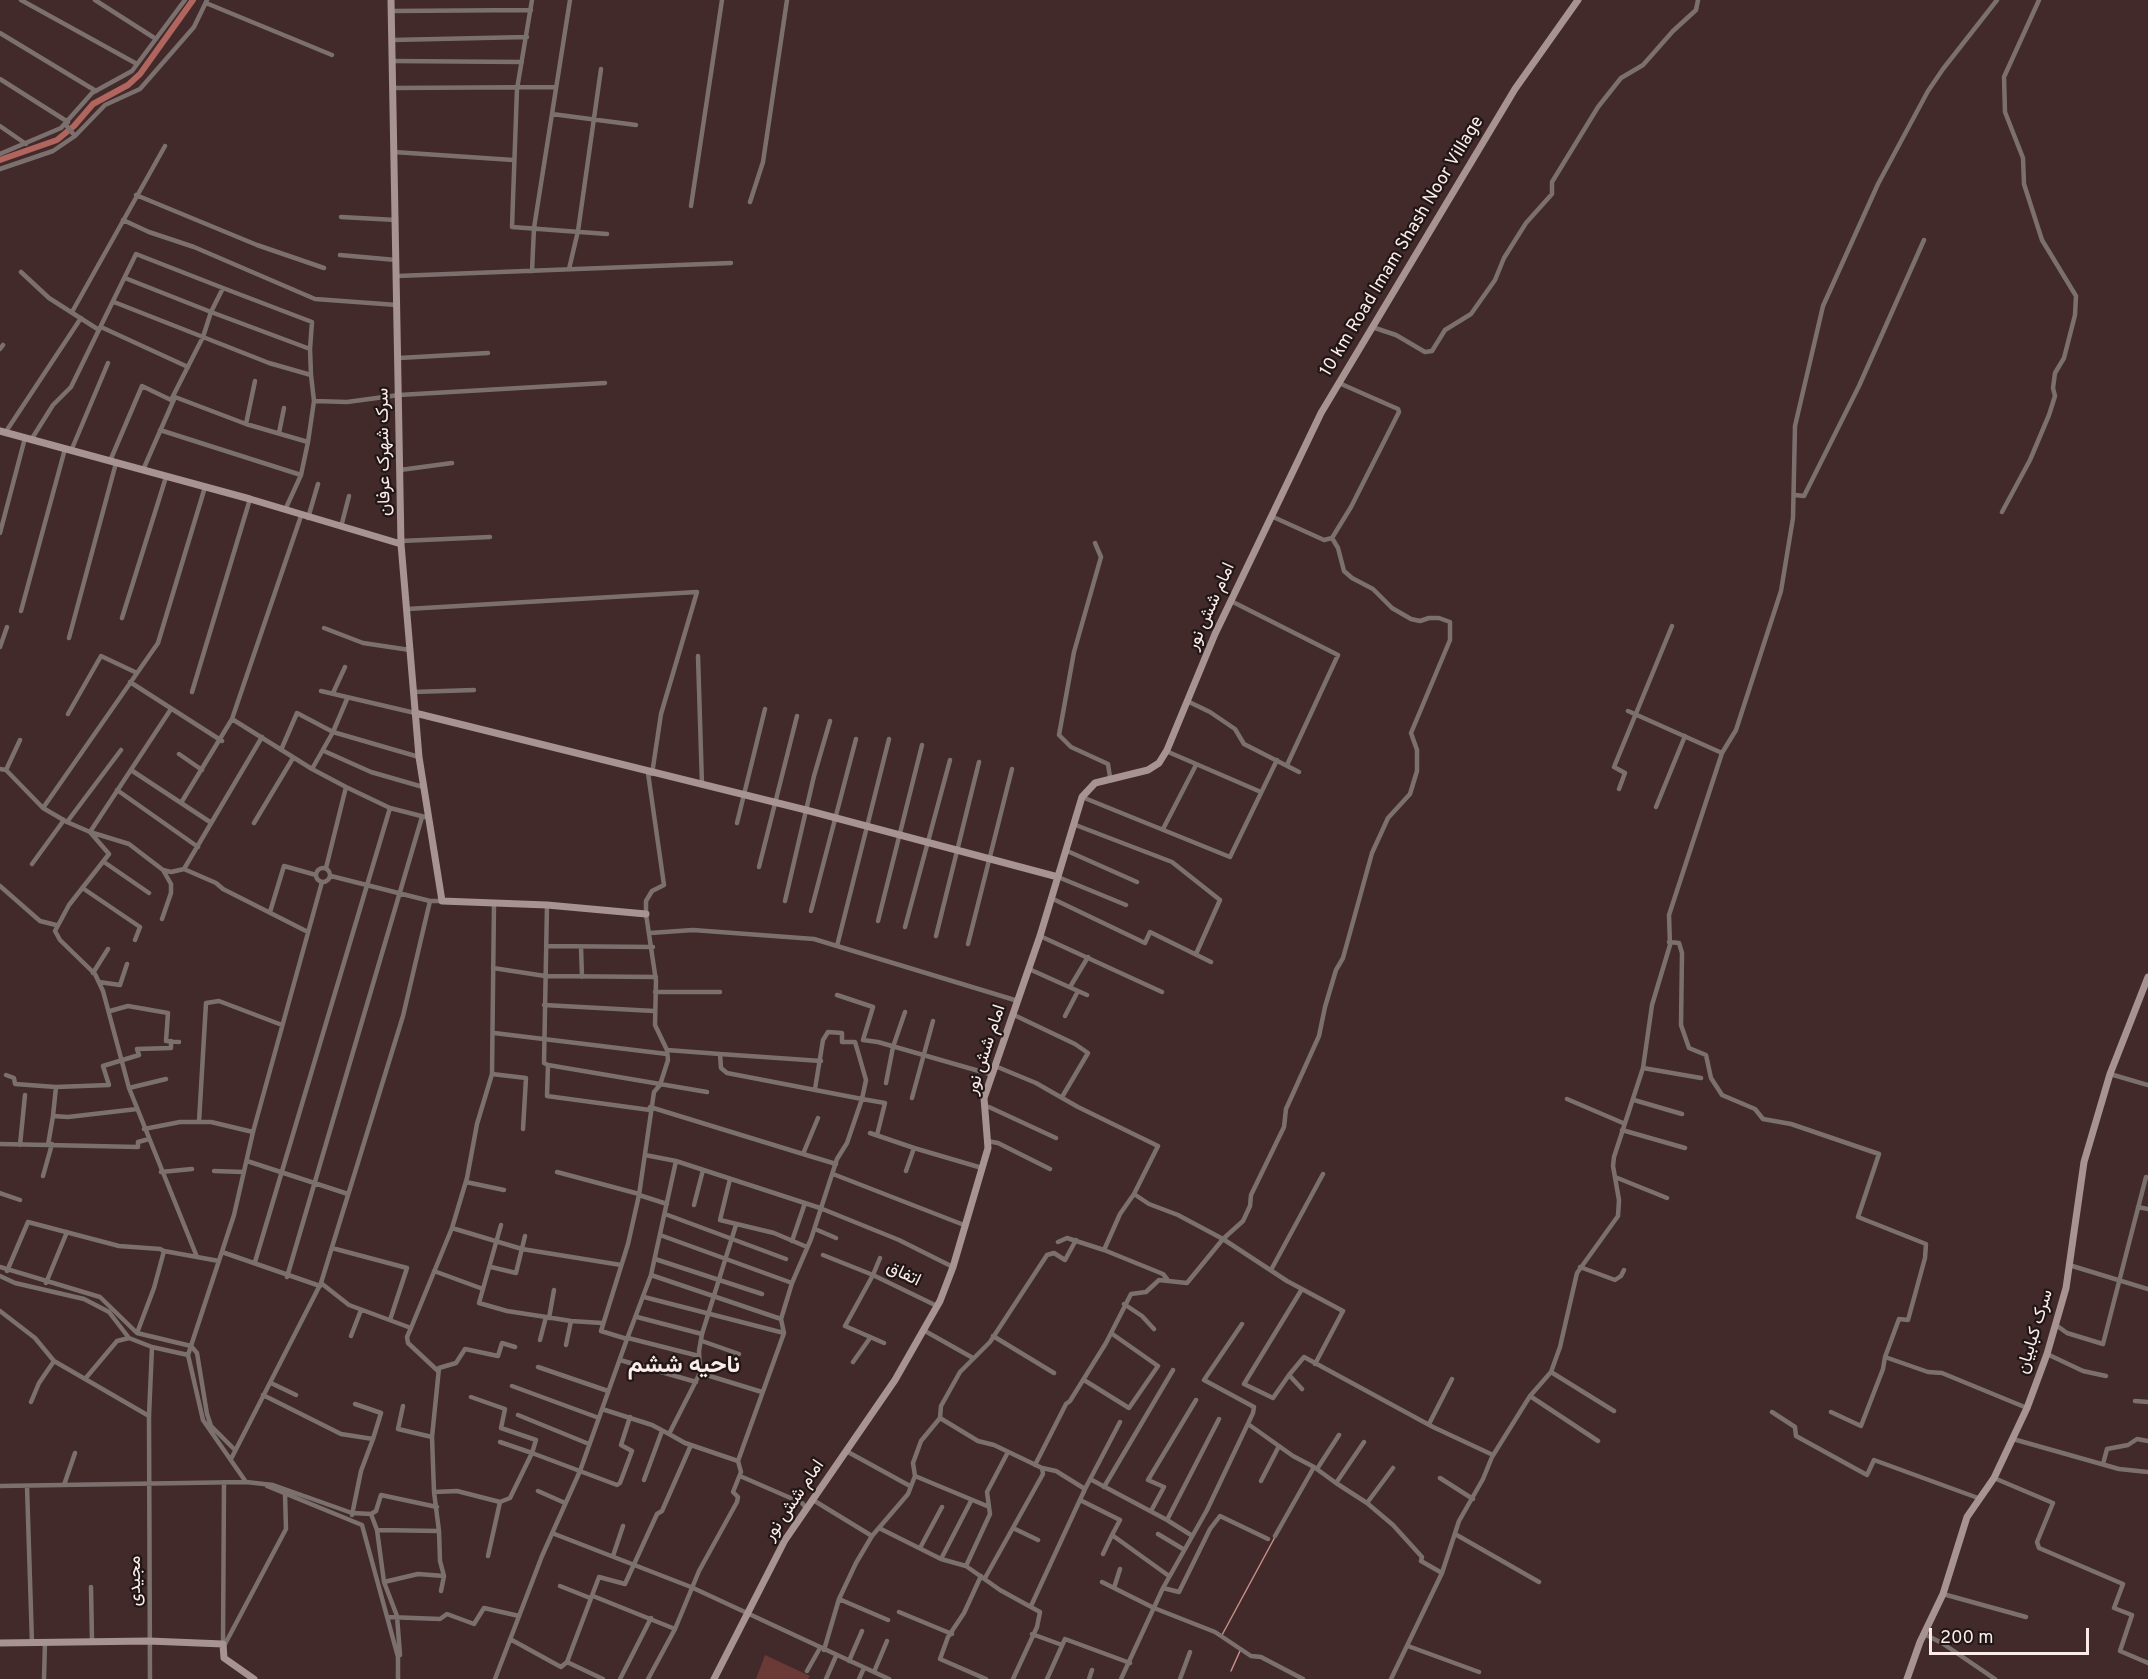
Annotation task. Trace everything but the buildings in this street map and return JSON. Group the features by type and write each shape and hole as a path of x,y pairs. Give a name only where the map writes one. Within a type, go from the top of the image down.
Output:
{"street":[{"path":"21,0 137,64"},
{"path":"95,0 156,39"},
{"name":"سرک شهرک عرفان","path":"391,0 401,542 425,817 442,901"},
{"path":"532,0 517,89 512,227 607,234"},
{"path":"532,271 534,228 570,0"},
{"path":"691,206 722,0"},
{"path":"750,202 763,162 787,0"},
{"name":"10 km Road Imam Shash Noor Village","path":"1270,518 1321,413 1372,327 1515,89 1578,0"},
{"path":"1372,327 1396,335 1425,352 1432,351 1445,330 1471,314 1495,280 1504,258 1526,223 1552,194 1552,182 1598,107 1621,78 1643,65 1673,31 1696,10 1698,0"},
{"path":"1391,1679 1442,1572 1459,1521 1473,1498 1493,1455 1530,1396 1551,1372 1560,1347 1577,1273 1618,1216 1619,1200 1614,1157 1623,1123 1634,1100 1642,1068 1652,1005 1670,942 1669,915 1722,753 1736,730 1781,591 1794,518 1795,426 1822,306 1878,184 1928,91 1997,0"},
{"path":"2002,512 2030,460 2049,415 2055,396 2053,388 2055,373 2064,358 2075,315 2076,296 2042,240 2024,184 2022,158 2005,112 2004,77 2039,0"},
{"path":"0,154 26,144 67,123 96,91 132,70 182,1"},
{"path":"0,169 53,151 75,136 105,105 140,90 194,27 207,2 332,55"},
{"path":"391,11 531,10"},
{"path":"0,33 96,91"},
{"path":"392,40 527,37"},
{"path":"392,61 522,62"},
{"path":"569,269 578,231 601,69"},
{"path":"0,79 67,123 75,136"},
{"path":"393,88 556,87"},
{"path":"552,114 636,125"},
{"path":"0,126 26,144"},
{"path":"72,312 165,146"},
{"path":"394,152 513,160"},
{"path":"136,195 257,245 324,268"},
{"path":"341,217 396,220"},
{"path":"123,220 149,232 194,246 315,299 397,305"},
{"path":"1795,495 1804,496 1859,386 1924,240"},
{"path":"0,533 28,439 53,405 71,387 136,254 312,322 310,349 314,401 300,475 285,510"},
{"path":"340,255 396,260"},
{"path":"397,276 731,263"},
{"path":"21,272 49,298 81,318 188,367"},
{"path":"125,278 310,349"},
{"path":"143,470 223,288"},
{"path":"114,302 269,363 311,375"},
{"path":"81,318 2,432 401,542 490,537"},
{"path":"399,358 488,353"},
{"path":"21,611 68,450 108,363"},
{"path":"246,424 255,381"},
{"path":"314,401 347,402 399,395 605,383"},
{"path":"1270,518 1324,540 1332,538 1351,507 1399,412 1398,409 1339,383"},
{"path":"69,638 113,462 142,386 171,400 175,397 246,424 308,442"},
{"path":"279,434 284,408"},
{"path":"160,430 300,475"},
{"path":"400,470 452,463"},
{"path":"122,618 166,477"},
{"path":"182,803 222,741 232,719 318,484"},
{"path":"43,808 158,643 205,487"},
{"path":"341,527 349,496"},
{"path":"192,692 250,499"},
{"name":"امام شش نور","path":"714,1679 785,1540 848,1452 925,1331 937,1306 953,1267 982,1168 987,1141 984,1107 995,1066 1040,936 1082,797 1095,783 1110,777 1148,770 1159,763 1230,601 1270,518"},
{"path":"1035,1465 1066,1404 1084,1380 1131,1294 1146,1292 1159,1280 1167,1279 1187,1283 1223,1239 1243,1221 1250,1206 1251,1196 1284,1127 1286,1109 1319,1036 1336,970 1344,958 1372,853 1388,818 1410,794 1417,771 1417,750 1411,733 1450,640 1450,622 1439,618 1420,621 1411,619 1392,608 1373,589 1344,571 1338,548 1332,538"},
{"path":"1095,543 1101,557 1074,652 1059,735 1071,747 1108,764 1110,777"},
{"path":"407,609 697,592 661,714 650,773 664,885 652,891 646,901 646,914 656,977 655,1025 667,1052 660,1084 654,1092 650,1108 639,1195 601,1331 699,1356"},
{"path":"1230,601 1338,655 1287,765"},
{"path":"1619,789 1625,773 1614,767 1672,626"},
{"path":"0,647 7,627"},
{"path":"324,628 363,643 410,650"},
{"path":"68,714 100,656 136,673"},
{"path":"698,656 702,785"},
{"path":"333,693 345,667"},
{"path":"130,682 222,741"},
{"path":"413,692 474,690"},
{"path":"321,691 990,857 1058,876 1126,905"},
{"path":"312,769 324,751 347,699"},
{"path":"1187,702 1210,712 1235,729 1244,744 1299,772"},
{"path":"90,832 171,709"},
{"path":"737,823 765,709"},
{"path":"1628,711 1722,753"},
{"path":"281,750 297,713 333,732 419,757"},
{"path":"759,867 797,716"},
{"path":"232,719 293,758 346,787 390,808 425,817 400,893 288,1277"},
{"path":"785,901 806,810 830,722"},
{"path":"1656,807 1685,736"},
{"path":"184,869 198,848 210,822 246,768 262,737"},
{"path":"811,911 856,739"},
{"path":"837,946 889,739"},
{"path":"20,740 3,770 43,808 90,832 129,844 163,870 171,884 171,893 162,919"},
{"path":"878,921 921,745"},
{"path":"32,864 121,750"},
{"path":"324,751 372,772 423,788"},
{"path":"1166,751 1261,792"},
{"path":"179,754 202,770"},
{"path":"254,823 293,758"},
{"path":"905,927 950,760"},
{"path":"1082,797 1230,857 1277,760"},
{"path":"936,936 980,762"},
{"path":"1163,830 1196,765"},
{"path":"968,944 1012,769"},
{"path":"131,770 210,822"},
{"path":"346,787 326,868 331,876 430,901 547,905 646,914"},
{"path":"117,790 198,848"},
{"path":"255,1262 390,808"},
{"path":"1072,824 1172,862 1220,900 1196,954"},
{"path":"90,832 109,854 84,889 69,905 56,925 55,931 60,940 99,982 110,1011 129,1088 197,1257"},
{"path":"1065,850 1137,882"},
{"path":"104,862 148,893"},
{"path":"270,912 284,866 316,875 322,882"},
{"path":"316,875 319,869 326,868"},
{"path":"163,870 171,872 184,869 216,882 223,889 308,932"},
{"path":"322,882 327,881 331,876"},
{"path":"246,1482 203,1420 188,1355 222,1252 322,882"},
{"path":"0,886 40,921 56,925"},
{"path":"84,889 140,927 135,940"},
{"path":"1051,898 1145,943 1150,932 1211,962"},
{"path":"231,1459 321,1285 403,1016 430,901"},
{"path":"438,1371 408,1343 406,1337 452,1228 466,1182 477,1124 492,1074 494,903"},
{"path":"547,905 544,1063 707,1092"},
{"path":"650,933 704,931 814,939 1018,1001"},
{"path":"1040,936 1162,992"},
{"path":"1670,942 1679,942 1682,953 1681,1025 1689,1048 1706,1055 1711,1078 1722,1095 1755,1109 1763,1119 1791,1124 1879,1155 1858,1217 1926,1244 1925,1258 1908,1320 1899,1319 1862,1426 1831,1412"},
{"path":"546,946 652,947"},
{"path":"580,947 582,977"},
{"path":"93,973 108,949"},
{"path":"1070,987 1088,957"},
{"path":"99,982 120,985 127,964"},
{"path":"493,968 545,976 656,977"},
{"path":"1029,969 1087,995"},
{"name":"سرک کبابیان","path":"1907,1679 1923,1634 1943,1594 1967,1517 1994,1478 2027,1408 2047,1354 2069,1265 2084,1162 2110,1074 2148,977"},
{"path":"1065,1016 1078,991"},
{"path":"656,992 720,992"},
{"path":"837,995 873,1007 863,1040 993,1075"},
{"path":"199,1122 206,1003 219,1001 282,1025"},
{"path":"544,1005 654,1011"},
{"path":"110,1011 128,1006 168,1013 166,1041 179,1042"},
{"path":"886,1083 893,1047 905,1012"},
{"path":"1014,1015 1088,1053 1062,1097"},
{"path":"912,1098 933,1021"},
{"path":"648,1679 675,1629 691,1587 737,1502 733,1490 740,1476 741,1468 738,1461 784,1333 781,1319 792,1283 815,1229 820,1208 836,1164 847,1143 862,1099 866,1080 855,1042 842,1042 842,1033 828,1032 823,1040 815,1089"},
{"path":"494,1034 667,1052 821,1061"},
{"path":"6,1075 14,1078 15,1084 56,1087 109,1086 102,1066 139,1055 137,1048 171,1048 171,1041"},
{"path":"720,1054 721,1068 728,1073 885,1103 877,1135"},
{"path":"548,1065 547,1096 650,1108 836,1164"},
{"path":"995,1066 1036,1083 1158,1146 1134,1194 1120,1214 1104,1250"},
{"path":"1642,1068 1701,1078"},
{"path":"492,1074 526,1078 523,1129"},
{"path":"2110,1074 2148,1085"},
{"path":"129,1088 166,1079"},
{"path":"43,1176 50,1144 56,1087"},
{"path":"20,1144 25,1095"},
{"path":"1567,1099 1623,1123"},
{"path":"1634,1100 1682,1114"},
{"path":"984,1107 989,1107 1056,1138"},
{"path":"52,1116 79,1116 137,1109"},
{"path":"803,1154 818,1119"},
{"path":"144,1129 180,1122 199,1122 219,1123 253,1132"},
{"path":"1622,1130 1685,1148"},
{"path":"870,1132 982,1168"},
{"path":"0,1144 138,1147 138,1142 149,1139"},
{"path":"987,1141 998,1143 1050,1169"},
{"path":"906,1171 915,1148"},
{"path":"645,1155 676,1161 820,1208 899,1240 953,1267"},
{"path":"247,1161 348,1194"},
{"path":"495,1679 552,1533 580,1471 644,1297 655,1259 676,1161"},
{"path":"161,1172 192,1169"},
{"path":"694,1205 703,1170"},
{"path":"214,1171 244,1172"},
{"path":"557,1172 667,1204"},
{"path":"833,1174 964,1225"},
{"path":"1271,1270 1323,1174"},
{"path":"1615,1177 1667,1198"},
{"path":"2056,1325 2067,1333 2103,1344 2146,1177"},
{"path":"730,1179 720,1220 774,1233 807,1247"},
{"path":"466,1182 504,1190"},
{"path":"0,1193 20,1200"},
{"path":"1134,1194 1149,1204 1178,1215 1223,1239 1302,1289 1343,1311 1315,1364"},
{"path":"792,1241 805,1203"},
{"path":"2138,1207 2148,1209"},
{"path":"665,1215 786,1259"},
{"path":"7,1271 28,1222 119,1246 160,1249 219,1261"},
{"path":"501,1225 479,1303 547,1318 602,1323"},
{"path":"669,1434 700,1373 699,1356 702,1334 736,1225"},
{"path":"452,1228 522,1249 621,1265"},
{"path":"815,1229 836,1238"},
{"path":"46,1283 67,1232"},
{"path":"660,1235 792,1283"},
{"path":"491,1267 516,1273 525,1236"},
{"path":"1058,1242 1067,1238 1076,1240 1163,1274 1167,1279"},
{"path":"807,1671 822,1649 839,1599 872,1536 908,1494 915,1476 913,1463 921,1441 940,1418 940,1406 960,1372 993,1336 1047,1255 1054,1253 1065,1260 1076,1240"},
{"path":"332,1248 407,1268 390,1320"},
{"path":"137,1333 154,1288 164,1251"},
{"path":"222,1252 255,1262 288,1277 321,1285 349,1305 411,1328"},
{"path":"823,1255 873,1275 845,1326 884,1343"},
{"name":"اتفاق","path":"880,1258 873,1275 937,1306"},
{"path":"655,1259 762,1294"},
{"path":"2069,1265 2116,1278 2118,1282 2148,1289"},
{"path":"0,1267 46,1283 68,1285 100,1297 137,1333 190,1346 197,1353 211,1426 235,1450"},
{"path":"1581,1267 1615,1280 1622,1276 1624,1270"},
{"path":"434,1271 483,1289"},
{"path":"651,1275 781,1319"},
{"path":"0,1276 15,1283 84,1299 109,1312 129,1338 152,1347 188,1355"},
{"path":"1302,1289 1244,1384 1273,1398 1301,1358 1493,1455"},
{"path":"540,1340 554,1290"},
{"path":"644,1297 709,1313 764,1330 766,1327 784,1333"},
{"path":"1124,1304 1142,1316 1154,1329"},
{"path":"351,1336 361,1310"},
{"path":"0,1311 35,1338 54,1361 149,1416"},
{"path":"637,1317 702,1334"},
{"path":"566,1345 571,1321"},
{"path":"1121,1679 1169,1576 1207,1510 1254,1407 1204,1380 1242,1324"},
{"path":"925,1331 973,1358"},
{"path":"1084,1380 1129,1408 1158,1366 1111,1333"},
{"path":"993,1336 1054,1373"},
{"path":"85,1379 117,1341 129,1338"},
{"path":"854,1362 870,1338"},
{"path":"702,1341 739,1354"},
{"path":"441,1591 444,1576 440,1561 434,1492 432,1437 438,1371 439,1368 456,1363 465,1349 498,1356 502,1343 515,1347"},
{"name":"مجیدی","path":"150,1679 149,1416 152,1347"},
{"path":"2047,1354 2083,1371 2106,1376"},
{"path":"1885,1357 1928,1372 1942,1372 2027,1408"},
{"path":"620,1360 696,1382"},
{"path":"31,1402 39,1383 54,1361"},
{"path":"538,1367 608,1391"},
{"path":"1104,1487 1173,1370"},
{"path":"1551,1372 1614,1411"},
{"path":"700,1373 762,1392"},
{"path":"1289,1375 1302,1389"},
{"path":"1429,1424 1452,1379"},
{"path":"271,1383 296,1395"},
{"path":"512,1386 599,1418"},
{"path":"263,1395 340,1434 373,1439"},
{"path":"1530,1396 1598,1441"},
{"path":"434,1492 457,1491 500,1502 510,1498 532,1453 536,1440 501,1428 505,1409 471,1397"},
{"path":"1151,1511 1164,1487 1148,1480 1196,1400"},
{"path":"2134,1401 2148,1402"},
{"path":"351,1516 361,1471 381,1413 355,1404"},
{"path":"403,1406 398,1429 432,1437"},
{"path":"602,1409 630,1417 691,1445 738,1461"},
{"path":"1772,1412 1795,1427 1796,1436 1867,1475 1874,1460 1978,1498"},
{"path":"518,1415 589,1444"},
{"path":"500,1442 617,1485 620,1483 632,1451 621,1445 630,1417"},
{"path":"940,1418 978,1441 1042,1468 1056,1471 1085,1488"},
{"path":"1167,1520 1219,1419"},
{"path":"1031,1606 1085,1488 1120,1422"},
{"path":"1248,1424 1367,1503 1393,1525 1422,1557 1421,1561 1442,1572"},
{"path":"644,1480 662,1431"},
{"path":"1275,1536 1315,1468 1339,1435"},
{"path":"2013,1439 2103,1464 2148,1472"},
{"path":"2103,1464 2107,1449 2128,1445 2137,1439 2148,1441"},
{"path":"1336,1483 1364,1442"},
{"path":"510,1639 561,1667 567,1662 599,1577 625,1584 657,1514 662,1511 691,1445"},
{"path":"1261,1480 1279,1446"},
{"path":"848,1452 910,1486"},
{"path":"966,1566 990,1514 987,1506 987,1492 1008,1452"},
{"path":"64,1485 75,1453"},
{"path":"986,1679 940,1659 948,1637 952,1634 1043,1474 1042,1468"},
{"path":"1367,1503 1393,1468"},
{"path":"740,1476 802,1503 807,1509"},
{"path":"915,1476 987,1506"},
{"path":"1440,1478 1473,1498"},
{"path":"1994,1478 2053,1503 2037,1542 2039,1548 2123,1584 2114,1608 2132,1616 2120,1651 2148,1663"},
{"path":"1090,1479 1191,1535"},
{"path":"225,1482 224,1658 254,1679"},
{"path":"0,1486 225,1482 280,1484"},
{"path":"259,1483 351,1516 362,1525 398,1657 400,1679"},
{"path":"273,1485 285,1492"},
{"path":"27,1486 32,1643"},
{"path":"538,1491 565,1503"},
{"path":"224,1645 286,1529 285,1492"},
{"path":"351,1516 372,1514 376,1511 381,1495 437,1507"},
{"path":"813,1500 872,1536"},
{"path":"1080,1500 1120,1520 1103,1554"},
{"path":"941,1559 971,1501"},
{"path":"488,1556 500,1502"},
{"path":"920,1548 942,1507"},
{"path":"372,1514 377,1530 384,1582 397,1616 400,1679"},
{"path":"1163,1588 1179,1592 1210,1529 1220,1516 1268,1539"},
{"path":"613,1556 623,1526"},
{"path":"879,1528 941,1559 966,1566 1000,1590 1040,1612 1013,1679"},
{"path":"1013,1528 1038,1539"},
{"path":"377,1530 439,1532"},
{"path":"552,1533 691,1587 889,1679"},
{"path":"1158,1534 1183,1549"},
{"path":"1455,1534 1539,1582"},
{"path":"1112,1535 1169,1576"},
{"path":"1114,1588 1120,1569"},
{"path":"384,1582 418,1574 444,1576"},
{"path":"1102,1582 1154,1608 1215,1632 1251,1656 1261,1657 1303,1679"},
{"path":"560,1586 651,1618 675,1629"},
{"path":"91,1587 92,1642"},
{"path":"1943,1594 2026,1617"},
{"path":"839,1599 888,1620"},
{"path":"388,1617 440,1619 447,1614 474,1624 483,1608 519,1616"},
{"path":"899,1612 952,1634"},
{"path":"620,1679 651,1618"},
{"path":"849,1661 862,1631"},
{"path":"1032,1634 1062,1645"},
{"path":"1923,1634 1942,1642 1995,1679"},
{"path":"1047,1679 1065,1638 1130,1663"},
{"path":"0,1643 149,1641 224,1645"},
{"path":"874,1672 887,1641"},
{"path":"44,1679 45,1642"},
{"path":"1408,1647 1479,1672"},
{"path":"1180,1679 1190,1652"},
{"path":"826,1679 836,1656"},
{"path":"567,1662 603,1679"},
{"path":"859,1679 864,1668"},
{"path":"1089,1679 1092,1670"},
{"path":"584,1679 588,1671"}],"shaded area":[{"path":"765,1655 810,1676 808,1679 756,1679"}],"waterway":[{"path":"0,160 57,140 74,126 93,104 128,85 140,74 193,0"},
{"path":"1222,1635 1275,1537"},
{"path":"1231,1671 1240,1651"}],"district":[{"name":"ناحیه ششم","path":"684,1367"}]}
